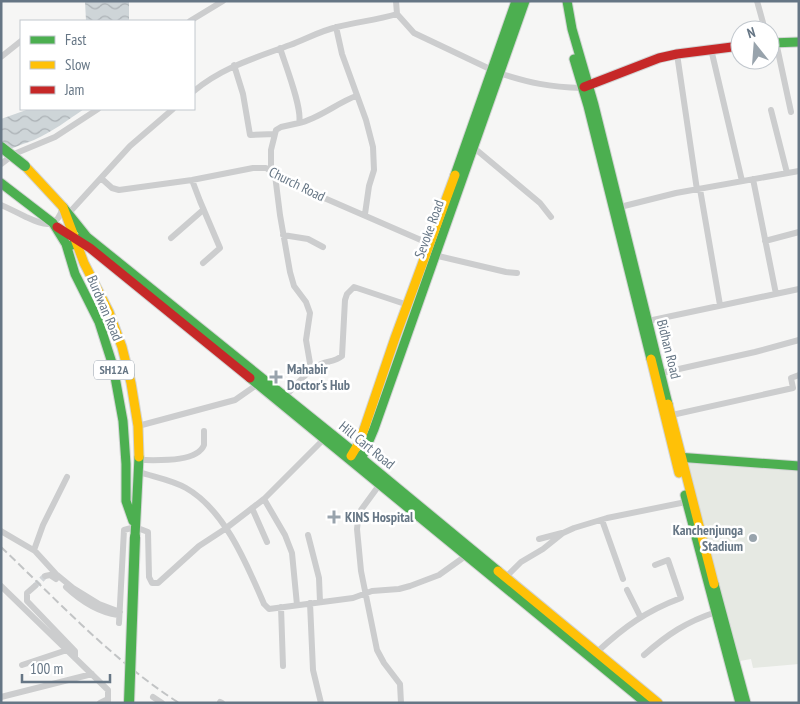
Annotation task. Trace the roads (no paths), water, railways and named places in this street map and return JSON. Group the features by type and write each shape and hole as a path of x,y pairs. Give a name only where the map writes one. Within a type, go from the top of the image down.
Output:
{"main road":[{"name":"Sevoke Road","path":"360,462 374,430 408,305 473,147 516,1"},
{"name":"Sevoke Road","path":"352,455 360,441 395,353 496,71 525,1"},
{"name":"Bidhan Road","path":"562,1 567,30 585,87"},
{"name":"Bidhan Road","path":"568,1 572,29 585,87 678,457 719,612 746,703"},
{"path":"780,42 799,42"},
{"path":"585,87 645,63 677,54 730,47"},
{"name":"Hill Cart Road","path":"1,147 25,166 66,210 80,238 90,248 325,438 352,455"},
{"name":"Hill Cart Road","path":"4,185 53,223 80,238 285,396 360,462 506,577 658,703"},
{"name":"Burdwan Road","path":"53,223 69,250 75,274 94,310 113,366 123,421 126,501 135,532"},
{"name":"Bidhan Road","path":"623,235 648,321 649,340 661,373 672,415 686,502 701,544"},
{"path":"69,250 80,238"},
{"name":"Burdwan Road","path":"80,238 84,263 109,312 122,347 131,383 138,426 139,472 129,703"},
{"path":"678,457 799,466"},
{"name":"Hill Cart Road","path":"360,462 380,484 646,703"},
{"name":"Bidhan Road","path":"719,612 740,703"}],"street":[{"path":"192,20 222,1"},
{"path":"396,1 397,14 419,36 496,71 534,84 553,87 585,87"},
{"path":"757,1 762,20"},
{"path":"195,90 210,78 234,66 316,33 397,14"},
{"path":"336,27 342,54 370,135 374,160 374,170 369,186 365,214"},
{"path":"1,56 20,42"},
{"path":"280,48 299,108 299,123"},
{"path":"711,49 742,181"},
{"path":"677,54 698,190 720,305"},
{"path":"234,66 243,94 250,135 275,134"},
{"path":"780,69 791,112"},
{"path":"311,369 306,345 310,313 308,306 297,292 292,281 273,173 271,150 275,134 279,128 312,119 356,96"},
{"path":"1,164 14,154 55,138 97,110"},
{"path":"1,205 43,225 53,223 102,179 130,146 172,110"},
{"path":"771,110 787,173"},
{"path":"473,147 540,204 551,217"},
{"name":"Church Road","path":"102,179 117,190 192,180 263,167 365,214 430,251 506,272 518,273"},
{"path":"616,208 676,193 799,171"},
{"path":"753,179 776,294"},
{"path":"192,180 220,248 203,263"},
{"path":"172,238 203,210"},
{"path":"766,241 799,232"},
{"path":"283,235 308,240 323,247"},
{"path":"285,396 311,369 342,356 345,300 354,287 408,305"},
{"path":"648,321 720,305 798,291"},
{"path":"661,373 799,340"},
{"path":"672,415 793,388 790,378 799,375"},
{"path":"138,426 235,400 258,384"},
{"path":"139,460 167,460 199,452 204,444 204,431"},
{"path":"119,623 124,530 148,532 149,577 154,584 199,546 264,499 325,438"},
{"path":"139,472 187,488 218,516 243,558 265,607 269,609 353,598 378,590 399,589 427,580 447,570 467,555"},
{"path":"34,550 43,525 67,477"},
{"path":"380,484 361,510 358,520 360,564 377,650 400,684 401,703"},
{"path":"264,499 285,535 292,554 297,605"},
{"path":"543,549 539,538 563,533 602,520 686,502"},
{"path":"252,508 267,542"},
{"path":"602,520 623,580"},
{"path":"1,531 34,550 56,574 73,588 111,612"},
{"path":"506,577 521,562 543,549 563,533"},
{"path":"308,536 319,578 320,602"},
{"path":"596,652 640,616 681,598 668,560 655,565"},
{"path":"45,576 49,574 53,576 83,601 99,610 120,613"},
{"path":"35,586 27,593 27,601 75,651 75,658"},
{"path":"2,590 108,690 108,701 100,703"},
{"path":"628,590 640,616"},
{"path":"310,603 313,670 321,703"},
{"path":"281,607 283,666"},
{"path":"644,655 659,642 686,624 719,612"},
{"path":"22,665 67,650"},
{"path":"1,697 92,674"},
{"path":"153,697 162,703"}],"water":[{"path":"85,1 129,1 129,20 86,20"},
{"path":"26,110 83,110 60,126 1,155 1,119"}],"tunnel":[{"path":"35,586 45,576"}],"railway":[{"path":"1,547 108,649 154,686 179,703"}],"place":[{"name":"Mahabir Doctor's Hub","path":"276,377"},
{"name":"KINS Hospital","path":"334,517"},
{"name":"Kanchenjunga Stadium","path":"753,538"}]}
